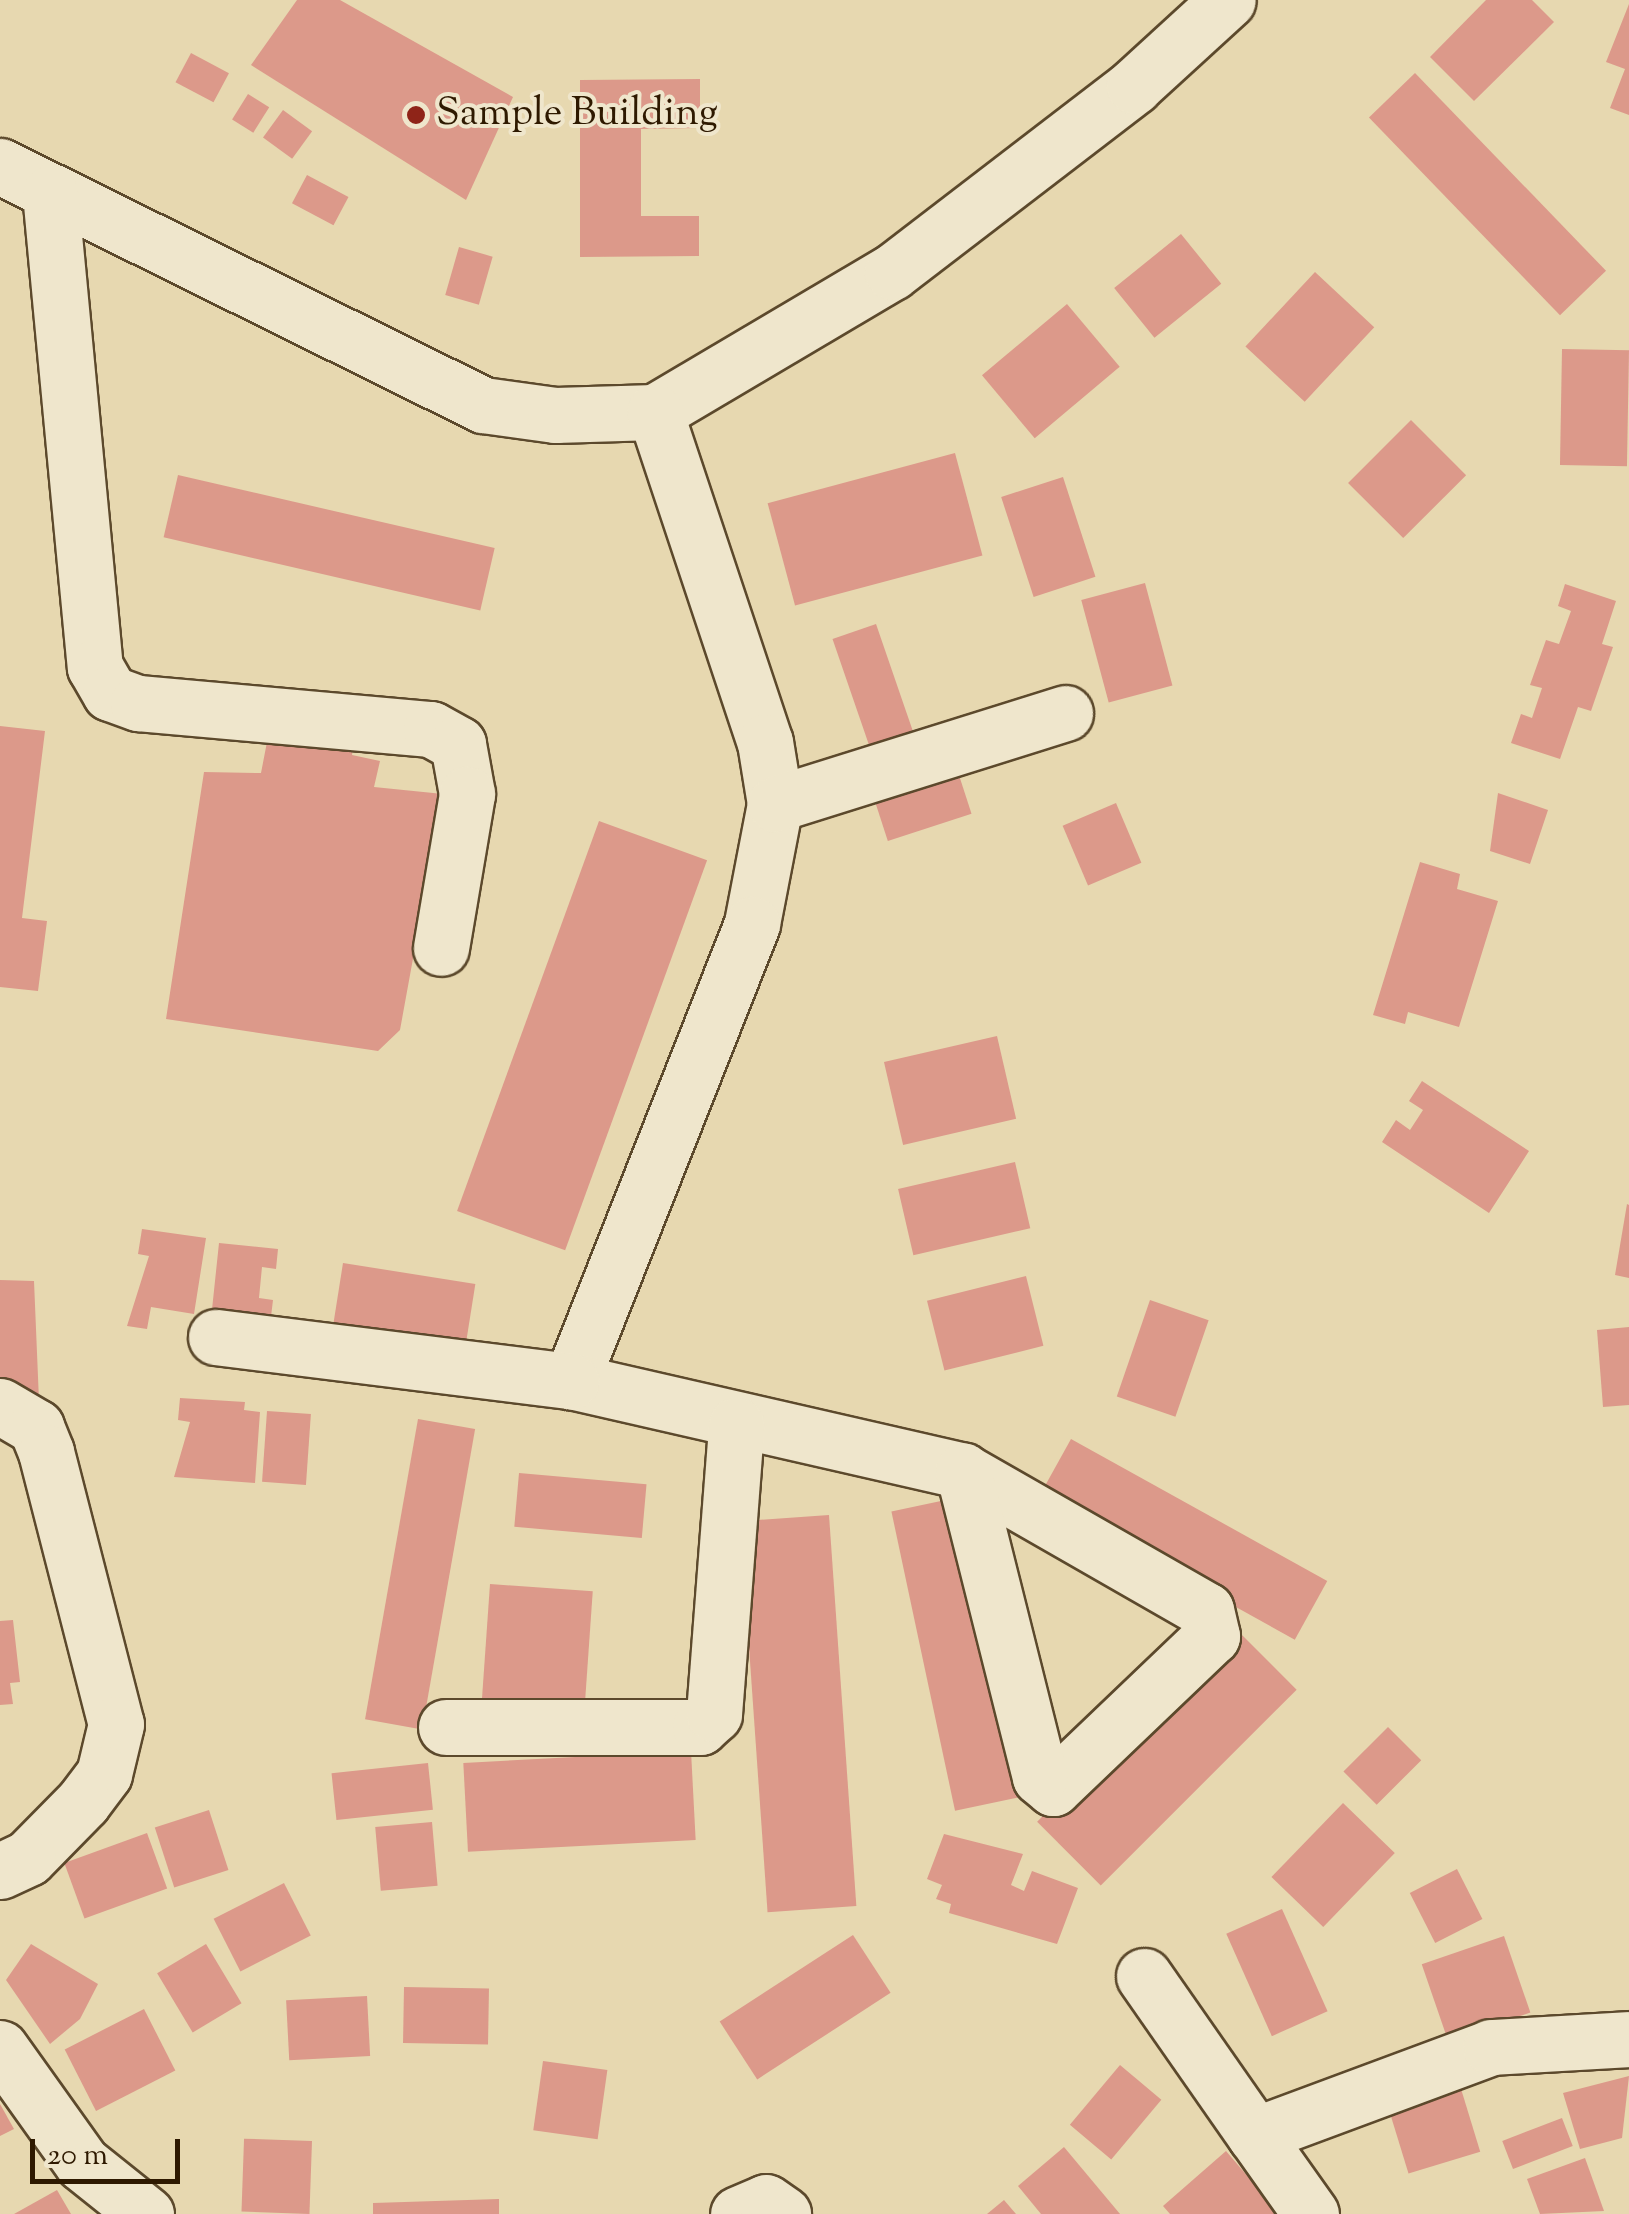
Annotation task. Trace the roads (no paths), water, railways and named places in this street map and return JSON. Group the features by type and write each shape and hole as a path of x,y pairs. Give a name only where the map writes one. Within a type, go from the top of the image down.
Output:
{"street":[{"path":"0,166 483,405 556,415 655,412 892,272 1134,86 1228,0"},
{"path":"50,193 94,667 110,693 138,703 431,728 458,744 467,794 441,948"},
{"path":"571,1381 752,924 775,804 765,742 655,412"},
{"path":"775,804 1065,712"},
{"path":"216,1336 571,1381 736,1424 963,1470 1213,1618 1212,1636 1053,1788 1040,1777 963,1470"},
{"path":"0,1406 36,1428 46,1452 116,1724 104,1774 83,1802 28,1858 0,1872"},
{"path":"446,1727 670,1729 700,1727 714,1714 736,1424"},
{"path":"1144,1976 1312,2214"},
{"path":"1255,2135 1490,2048 1629,2039"},
{"path":"0,2048 82,2163 146,2214"},
{"path":"738,2214 766,2202 783,2214"}],"place":[{"name":"Sample Building","path":"416,115"}]}
